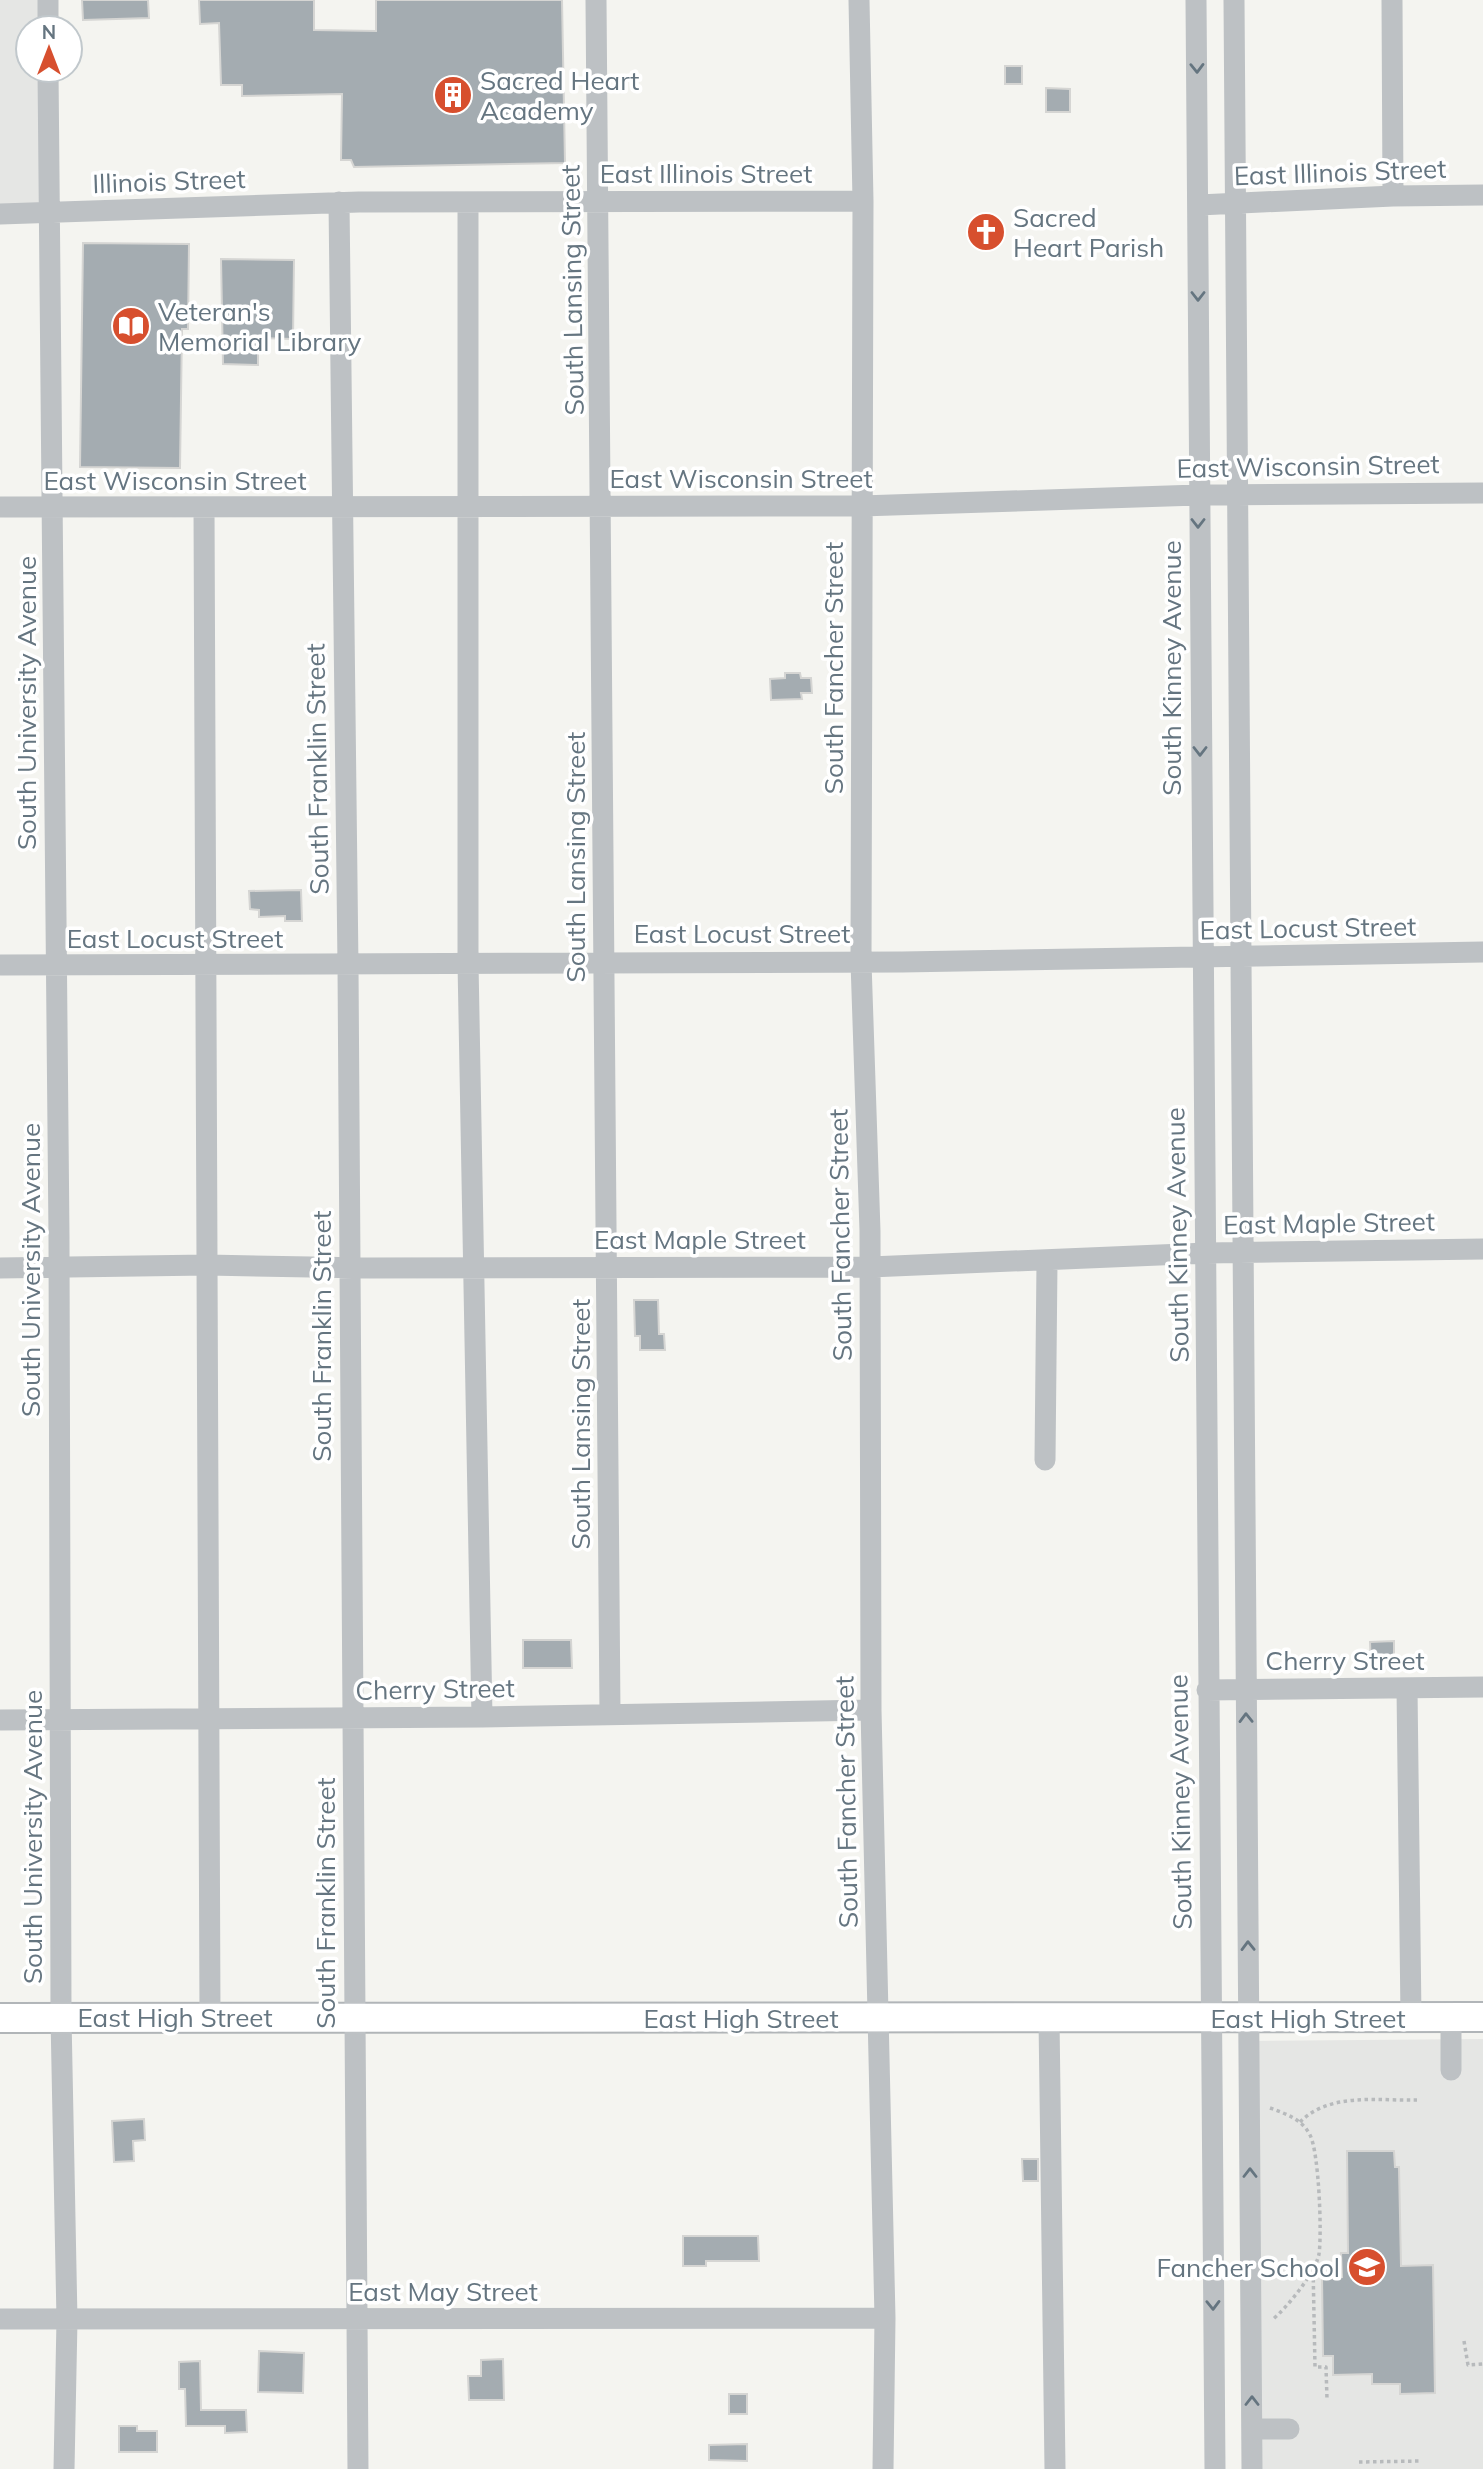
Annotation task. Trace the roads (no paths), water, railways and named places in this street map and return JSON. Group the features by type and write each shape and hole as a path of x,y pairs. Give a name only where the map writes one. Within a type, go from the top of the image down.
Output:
{"main road":[{"name":"East High Street","path":"0,2018 1483,2017"}],"street":[{"name":"South Lansing Street","path":"596,0 610,1714"},
{"name":"South Fancher Street","path":"859,0 863,201 861,962 870,1267 871,1710 886,2318 883,2469"},
{"name":"South Kinney Avenue","path":"1196,0 1201,958 1208,1254 1207,1690 1214,2469"},
{"path":"1234,0 1252,2469"},
{"path":"1392,0 1393,196"},
{"name":"South University Avenue","path":"48,84 47,214 57,966 61,2017 67,2320 64,2469"},
{"name":"East Illinois Street","path":"1199,205 1393,196 1483,195"},
{"name":"East Illinois Street","path":"339,202 863,201"},
{"name":"Illinois Street","path":"0,214 339,202"},
{"name":"South Franklin Street","path":"339,202 348,966 358,2469"},
{"path":"468,202 468,963 482,1717"},
{"name":"East Wisconsin Street","path":"0,507 861,506 1198,495 1483,493"},
{"path":"204,508 210,2016"},
{"name":"East Locust Street","path":"0,965 348,966 603,961 861,962 1483,952"},
{"name":"East Maple Street","path":"0,1268 207,1265 348,1268 870,1267 1208,1254 1483,1249"},
{"path":"1045,1460 1047,1262"},
{"name":"Cherry Street","path":"1207,1690 1483,1687"},
{"path":"1407,1688 1411,2017"},
{"name":"Cherry Street","path":"0,1720 482,1717 871,1710"},
{"path":"1451,2017 1451,2070"},
{"path":"1049,2019 1055,2469"},
{"name":"East May Street","path":"0,2319 886,2318"},
{"path":"1252,2429 1289,2429"}],"place":[{"name":"Sacred Heart Academy","path":"453,95"},
{"name":"Sacred Heart Parish","path":"986,232"},
{"name":"Veteran's Memorial Library","path":"131,326"},
{"name":"Fancher School","path":"1367,2267"}]}
